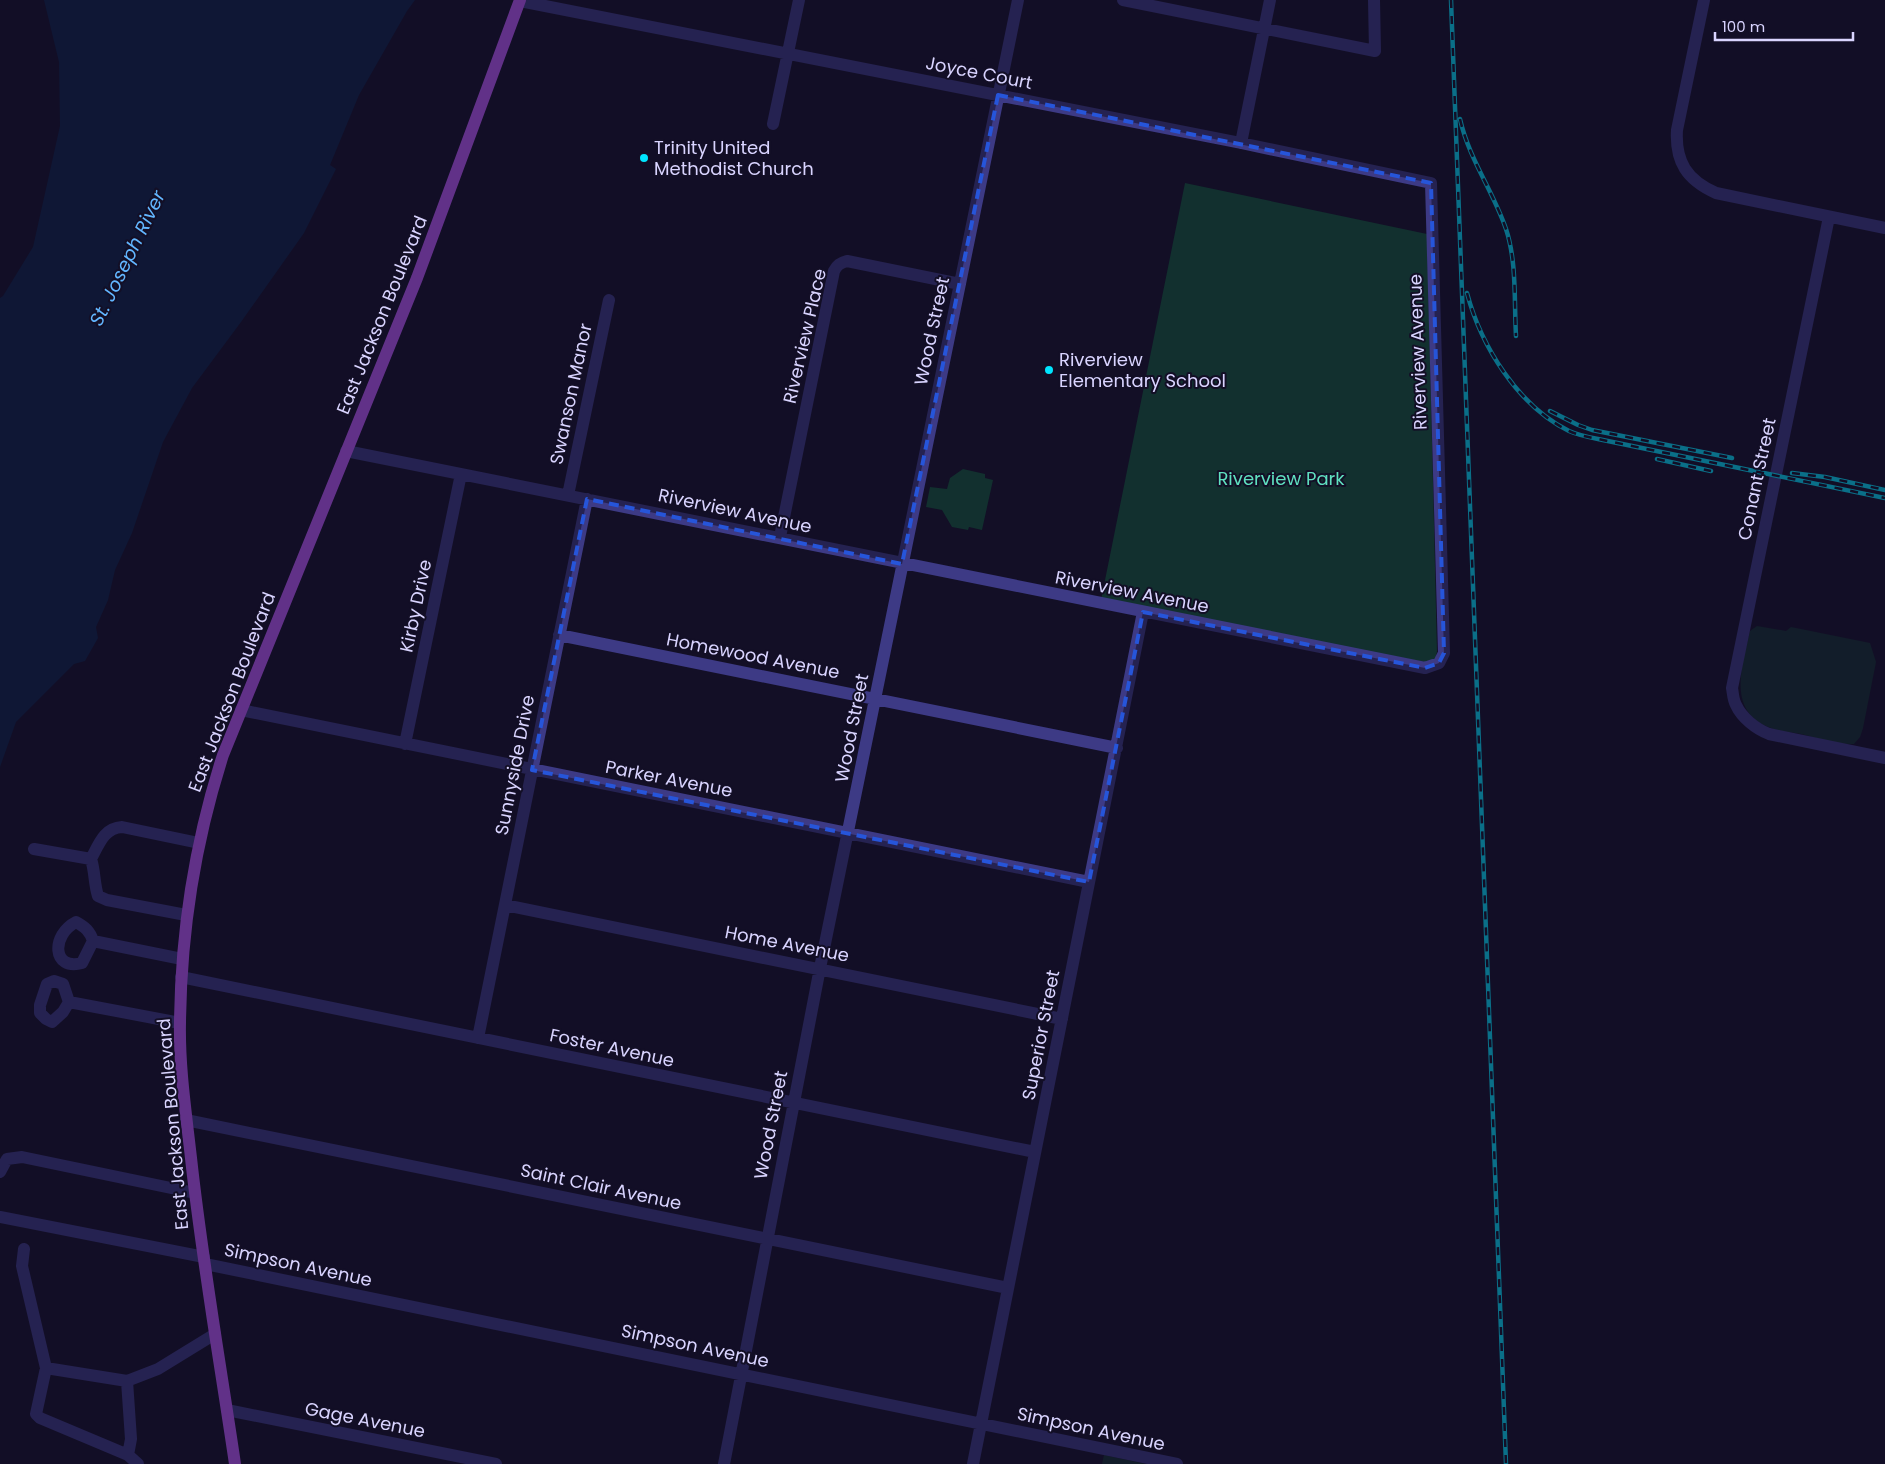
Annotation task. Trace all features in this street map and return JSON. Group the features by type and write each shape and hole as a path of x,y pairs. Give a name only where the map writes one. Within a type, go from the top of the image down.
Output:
{"main road":[{"name":"East Jackson Boulevard","path":"235,1464 195,1193 186,1120 180,1023 182,959 186,915 199,843 211,792 223,755 417,278 520,0"}],"street":[{"name":"Joyce Court","path":"520,0 1242,143 1431,183"},
{"path":"773,124 799,0"},
{"name":"Wood Street","path":"724,1464 820,968 1018,0"},
{"path":"1123,0 1375,51 1374,0"},
{"path":"1242,143 1270,0"},
{"path":"1704,0 1677,130 1677,151 1686,172 1699,185 1716,193 1885,228"},
{"name":"Riverview Avenue","path":"346,451 1425,668 1438,663 1444,653 1431,183"},
{"name":"Conant Street","path":"1829,216 1732,688 1735,704 1753,725 1768,734 1885,758"},
{"name":"Riverview Place","path":"780,537 834,271 837,266 841,262 847,261 960,284"},
{"name":"Swanson Manor","path":"568,495 609,300"},
{"name":"Kirby Drive","path":"405,744 461,474"},
{"name":"Sunnyside Drive","path":"478,1038 587,499"},
{"name":"Superior Street","path":"973,1464 1143,612"},
{"name":"Homewood Avenue","path":"559,635 1116,748"},
{"name":"Parker Avenue","path":"241,710 1089,882"},
{"path":"186,915 107,900 98,896 96,874 91,859 103,836 114,827 199,843"},
{"path":"34,849 91,859"},
{"name":"Home Avenue","path":"505,905 1062,1018"},
{"path":"93,941 182,959"},
{"name":"Foster Avenue","path":"181,977 1036,1152"},
{"path":"68,1002 180,1023"},
{"name":"Saint Clair Avenue","path":"186,1120 1008,1288"},
{"path":"0,1172 7,1159 22,1157 195,1193"},
{"name":"Simpson Avenue","path":"0,1217 1177,1464"},
{"path":"24,1249 22,1266 46,1368 36,1414 40,1418 128,1455 138,1464"},
{"path":"46,1368 127,1381 158,1370 215,1334"},
{"path":"127,1381 131,1439 128,1455"},
{"name":"Gage Avenue","path":"227,1410 496,1464"}],"highlighted area":[{"path":"998,95 1431,183 1444,653 1439,663 1425,668 1143,612 1089,882 532,770 587,499 902,564"}],"green space":[{"name":"Riverview Park","path":"1185,183 1427,234 1437,651 1436,658 1429,663 1101,600"},
{"path":"963,469 985,474 985,478 993,480 982,530 969,527 968,530 952,527 942,510 926,507 930,487 947,489 950,478"},
{"path":"1757,626 1786,631 1791,627 1870,643 1876,662 1863,728 1860,737 1854,744 1835,742 1771,728 1757,721 1748,711 1742,700 1741,673 1750,631"},
{"path":"1104,1455 1146,1464 1102,1464"}],"water":[{"name":"St. Joseph River","path":"44,0 415,0 359,95 330,165 336,169 304,233 192,388 163,442 132,533 115,570 108,600 96,627 98,638 85,661 74,664 16,722 0,767 0,298 33,247 60,126 59,62"}],"railway":[{"path":"1451,0 1506,1464"},
{"path":"1460,119 1469,148 1495,201 1510,242 1516,336"},
{"path":"1467,293 1482,333 1504,373 1534,406 1551,420 1569,431 1579,435 1885,498"},
{"path":"1550,411 1592,430 1732,458"},
{"path":"1657,459 1711,471"},
{"path":"1792,473 1825,477 1885,490"}],"place":[{"name":"Trinity United Methodist Church","path":"644,158"},
{"name":"Riverview Elementary School","path":"1049,370"}]}
